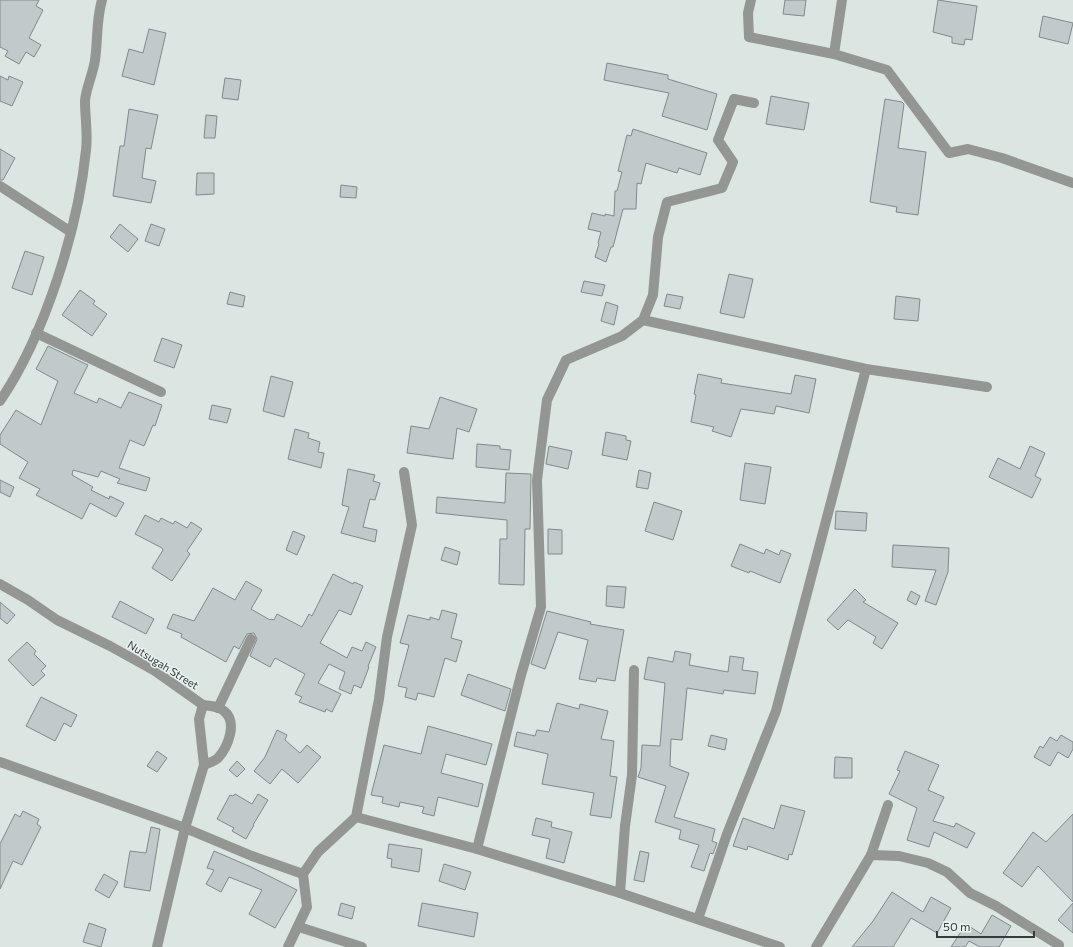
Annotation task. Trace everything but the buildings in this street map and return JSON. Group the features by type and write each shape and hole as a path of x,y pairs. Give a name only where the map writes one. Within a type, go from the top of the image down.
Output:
{"street":[{"path":"0,401 14,380 36,333 71,232 86,149 85,99 95,61 99,12 102,0"},
{"path":"751,0 748,13 749,37 834,54 886,70 949,153 968,149 1002,158 1073,183"},
{"path":"834,54 842,0"},
{"path":"477,849 521,675 541,607 537,480 547,400 566,360 622,336 643,320 653,294 658,237 667,202 722,188 733,162 718,140 734,99 754,103"},
{"path":"0,186 71,232"},
{"path":"643,320 866,369 987,387"},
{"path":"36,333 161,392"},
{"path":"698,919 730,827 776,711 866,369"},
{"path":"288,947 299,927 307,907 303,874 318,852 356,817 379,698 387,637 412,526 404,472"},
{"name":"Nutsugah Street","path":"0,584 28,600 57,620 110,646 155,671 203,704 199,719 204,765 185,828 157,947"},
{"path":"218,708 251,639"},
{"path":"620,893 625,826 632,775 634,670"},
{"path":"203,704 224,711 230,719 232,725 226,744 217,759 204,765"},
{"path":"0,762 185,828 252,856 303,874"},
{"path":"816,947 871,855 888,805"},
{"path":"356,817 477,849 620,893 780,947"},
{"path":"871,855 899,856 928,863 941,869 947,872 970,893 996,906 1059,945"},
{"path":"299,927 362,947"}]}
